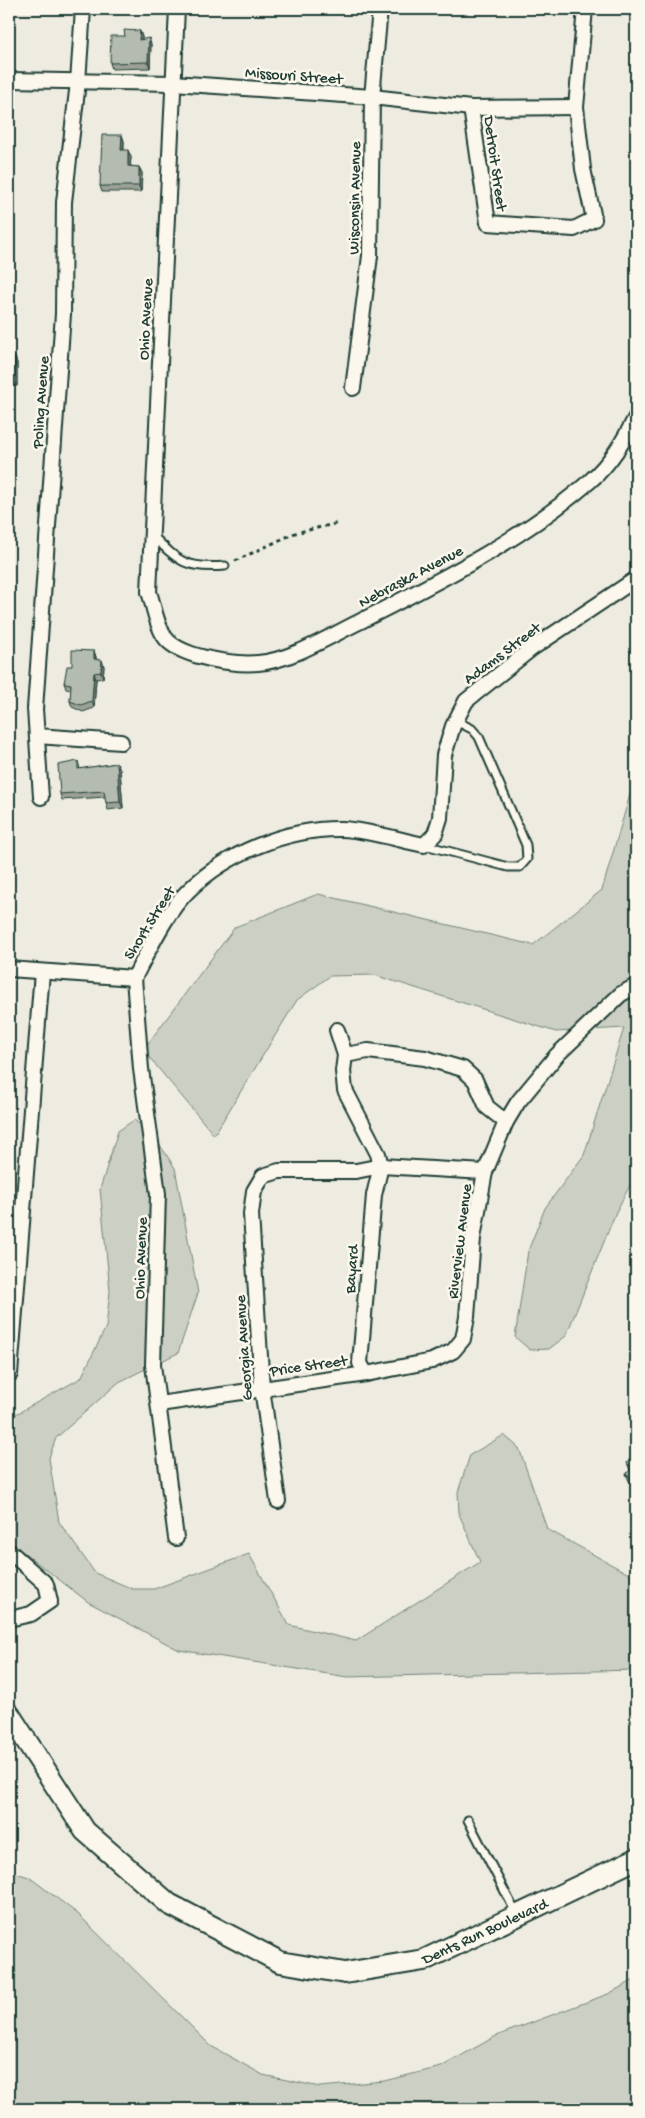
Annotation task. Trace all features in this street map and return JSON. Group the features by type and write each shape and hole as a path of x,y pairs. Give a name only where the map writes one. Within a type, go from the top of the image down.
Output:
{"street":[{"name":"Poling Avenue","path":"41,797 35,709 63,314 64,202 78,82 83,9"},
{"name":"Ohio Avenue","path":"161,629 149,592 177,9"},
{"name":"Wisconsin Avenue","path":"353,388 370,256 372,97 380,9"},
{"path":"576,107 585,9"},
{"name":"Missouri Street","path":"9,80 173,83 372,97 471,108 576,107"},
{"name":"Detroit Street","path":"471,108 488,223 574,229 594,219 582,169 576,107"},
{"name":"Nebraska Avenue","path":"161,629 166,640 178,649 215,661 258,664 300,651 449,576 541,520 591,480 611,460 636,417"},
{"name":"Adams Street","path":"424,845 435,834 438,826 444,756 456,721 466,701 531,649 636,579"},
{"path":"37,736 121,742"},
{"name":"Short Street","path":"9,969 134,978 160,930 187,892 220,867 255,847 282,837 306,832 344,829 424,845"},
{"path":"10,1374 42,972"},
{"name":"Ohio Avenue","path":"134,978 141,1069 158,1194 153,1365 176,1538"},
{"name":"Riverview Avenue","path":"432,1361 453,1351 463,1339 467,1317 473,1238 485,1172 506,1122 518,1102 558,1055 621,994 636,986"},
{"path":"337,1030 345,1055 343,1072 345,1090 378,1154 381,1166 485,1172"},
{"path":"345,1055 368,1051 425,1058 463,1069 475,1080 487,1107 506,1122"},
{"name":"Georgia Avenue","path":"278,1501 262,1388 251,1214 254,1191 263,1176 279,1172 356,1170 381,1166"},
{"name":"Bayard","path":"366,1374 360,1364 374,1195 381,1166"},
{"name":"Price Street","path":"159,1404 366,1374 432,1361"},
{"path":"9,1552 46,1584 50,1601 31,1614 9,1619"},
{"name":"Dents Run Boulevard","path":"9,1716 85,1831 169,1904 280,1962 345,1973 424,1960 636,1859"}],"lane":[{"path":"152,534 174,558 199,568 226,566"},
{"path":"424,845 508,868 520,867 527,859 526,845 479,737 472,729 456,721"},
{"path":"468,1820 517,1916"}],"path":[{"path":"226,566 295,533 340,523"}],"shaded area":[{"path":"636,774 636,1174 616,1212 566,1336 549,1349 530,1350 515,1337 528,1251 545,1208 584,1155 624,1028 556,1032 374,975 330,976 297,1000 214,1135 143,1050 235,927 318,894 533,945 602,890"},
{"path":"134,1120 152,1133 175,1168 198,1293 178,1353 119,1382 56,1438 49,1458 59,1522 95,1573 133,1589 154,1589 249,1554 289,1625 356,1641 480,1562 459,1514 458,1492 470,1455 504,1435 519,1448 547,1529 636,1578 636,1670 347,1677 179,1650 88,1602 9,1541 9,1418 81,1378 106,1327 110,1291 100,1189 118,1131"},
{"path":"9,1871 29,1877 78,1914 211,2046 263,2075 320,2087 384,2081 441,2067 496,2036 608,1994 636,1979 636,2109 9,2109"}],"building":[{"path":"124,30 140,31 139,40 149,38 148,62 110,63 111,36 125,36"},
{"path":"102,135 122,135 121,150 128,150 128,166 139,167 139,186 100,186"},
{"path":"9,357 15,357 14,380 9,380"},
{"path":"72,650 94,651 94,659 102,660 101,672 94,673 92,701 81,705 70,701 71,684 64,683 67,666 72,666"},
{"path":"78,761 78,769 117,763 120,802 106,803 104,791 60,794 58,765"},
{"path":"636,1452 635,1482 626,1474 632,1468 627,1463"}]}
